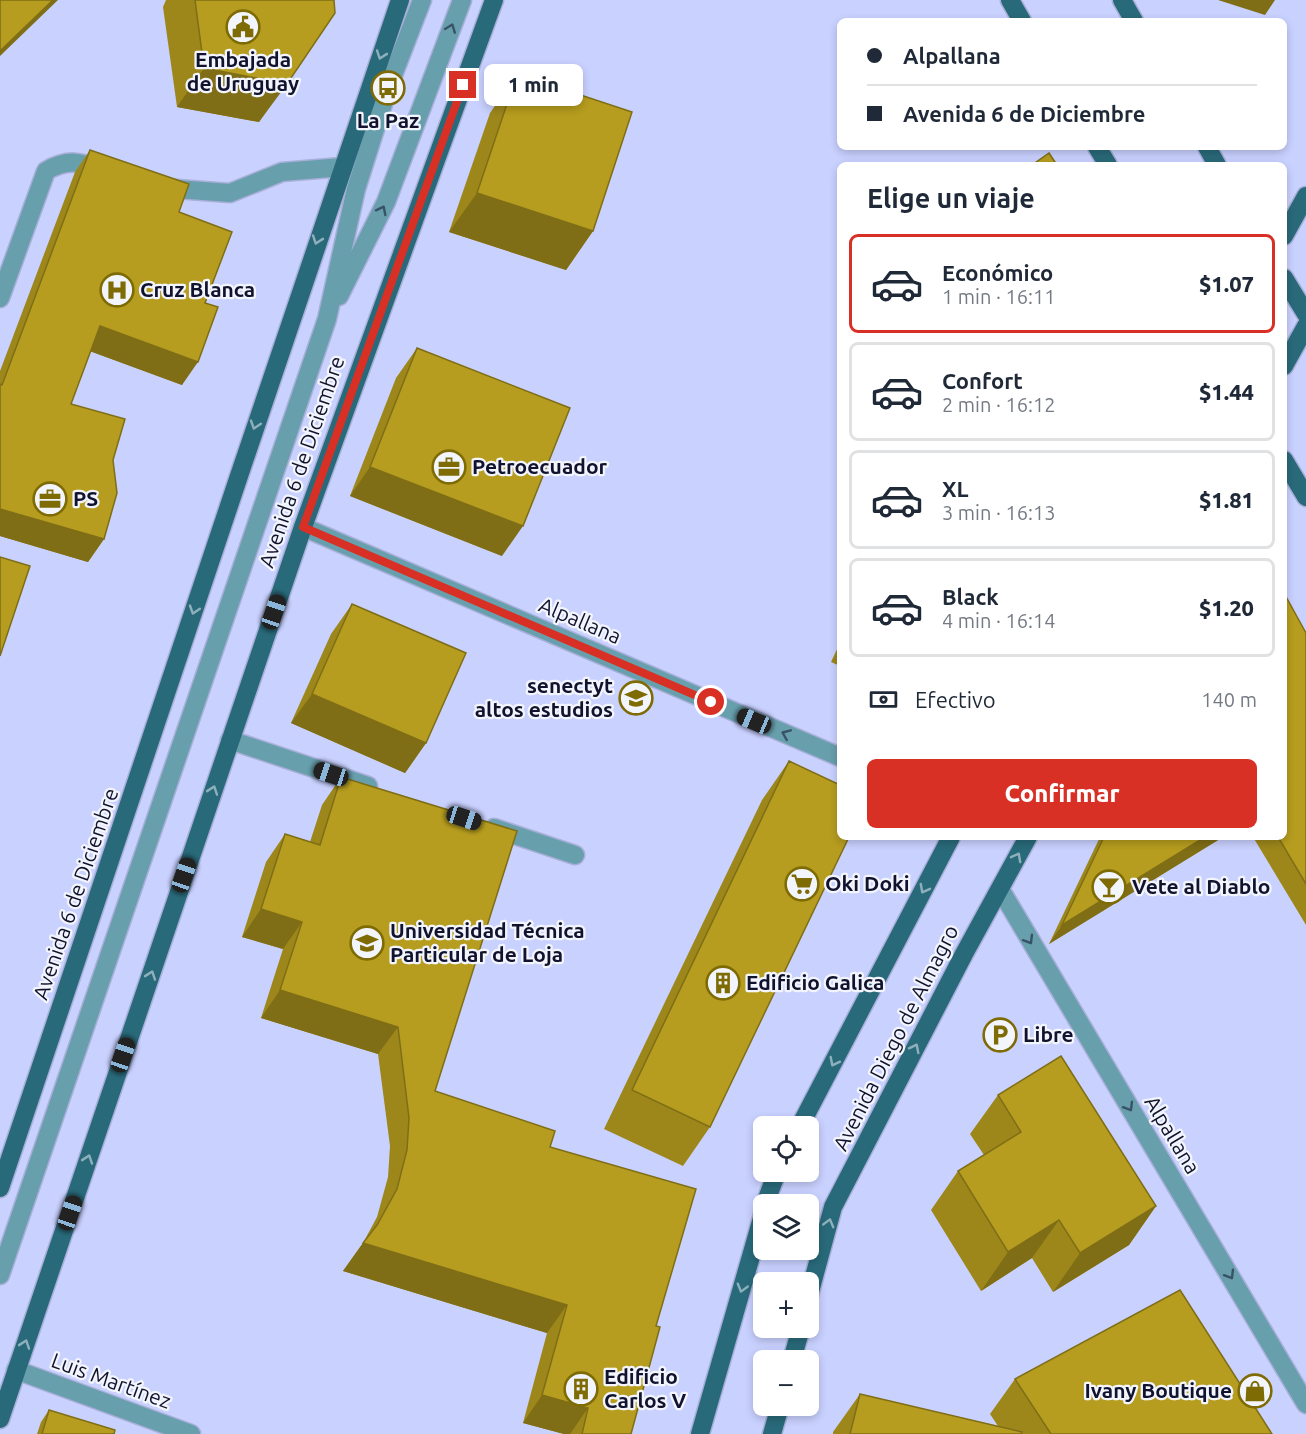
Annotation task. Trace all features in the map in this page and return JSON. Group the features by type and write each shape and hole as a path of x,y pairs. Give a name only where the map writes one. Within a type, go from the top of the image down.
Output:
{"main road":[{"name":"Avenida 6 de Diciembre","path":"0,1188 400,0"},
{"name":"Avenida 6 de Diciembre","path":"0,1419 303,527 494,0"},
{"path":"1010,0 1020,18"},
{"path":"1122,0 1132,18"},
{"path":"1287,231 1306,196"},
{"path":"1287,283 1306,314"},
{"path":"1287,361 1306,326"},
{"path":"1287,465 1306,496"},
{"name":"Avenida Diego de Almagro","path":"805,1116 949,840"},
{"name":"Avenida Diego de Almagro","path":"815,1272 833,1207 1026,840"},
{"path":"700,1434 753,1249"},
{"path":"772,1434 777,1416"}],"street":[{"path":"0,1275 327,319 356,189 388,88 422,0"},
{"path":"327,319 386,202 462,0"},
{"path":"0,298 46,171 61,162 76,161 122,175"},
{"path":"144,182 167,189 230,193 282,172 342,167"},
{"name":"Alpallana","path":"303,527 837,757"},
{"path":"230,740 386,792"},
{"path":"475,822 575,855"},
{"name":"Alpallana","path":"1000,890 1306,1404"},
{"name":"Luis Martínez","path":"16,1370 191,1434"}],"building":[{"path":"0,0 53,0 0,51"},
{"path":"195,0 334,0 335,13 287,84 204,68"},
{"path":"517,74 632,112 593,231 477,193"},
{"path":"90,150 189,184 179,212 232,232 205,303 218,307 198,362 100,326 71,404 125,419 113,460 117,493 104,539 0,509 0,384 2,385"},
{"path":"1049,153 1055,162 1036,162"},
{"name":"Petroecuador","path":"417,348 570,408 523,526 370,467"},
{"path":"0,557 30,566 0,656"},
{"path":"1287,598 1306,633 1306,884 1280,840 1287,840"},
{"path":"352,604 466,653 426,743 312,694"},
{"name":"Edificio Galica","path":"789,761 837,784 837,840 848,840 710,1127 632,1090"},
{"path":"341,777 517,831 435,1091 555,1131 550,1147 696,1189 656,1326 660,1327 631,1434 582,1434 588,1408 542,1395 567,1305 363,1243 377,1225 397,1189 407,1150 409,1118 398,1027 280,990 302,922 261,909 285,834 320,845"},
{"name":"Vete al Diablo","path":"1103,840 1200,840 1062,925"},
{"path":"1061,1056 1156,1206 1080,1253 1059,1220 1008,1252 958,1171 1021,1132 998,1095"},
{"path":"1180,1290 1272,1434 1051,1434 1015,1379"},
{"path":"860,1394 1022,1432 1021,1434 850,1434"},
{"path":"49,1410 115,1430 114,1434 42,1434"}],"place":[{"name":"Embajada de Uruguay","path":"243,27"},
{"name":"La Paz","path":"388,88"},
{"name":"Cruz Blanca","path":"117,290"},
{"name":"Petroecuador","path":"449,467"},
{"name":"PS","path":"50,499"},
{"name":"senectyt altos estudios","path":"636,698"},
{"name":"Oki Doki","path":"802,884"},
{"name":"Vete al Diablo","path":"1109,887"},
{"name":"Universidad Técnica Particular de Loja","path":"367,943"},
{"name":"Edificio Galica","path":"723,983"},
{"name":"Libre","path":"1000,1035"},
{"name":"Edificio Carlos V","path":"581,1389"},
{"name":"Ivany Boutique","path":"1255,1391"}],"route":[{"path":"463,85 303,527 711,702"}]}
